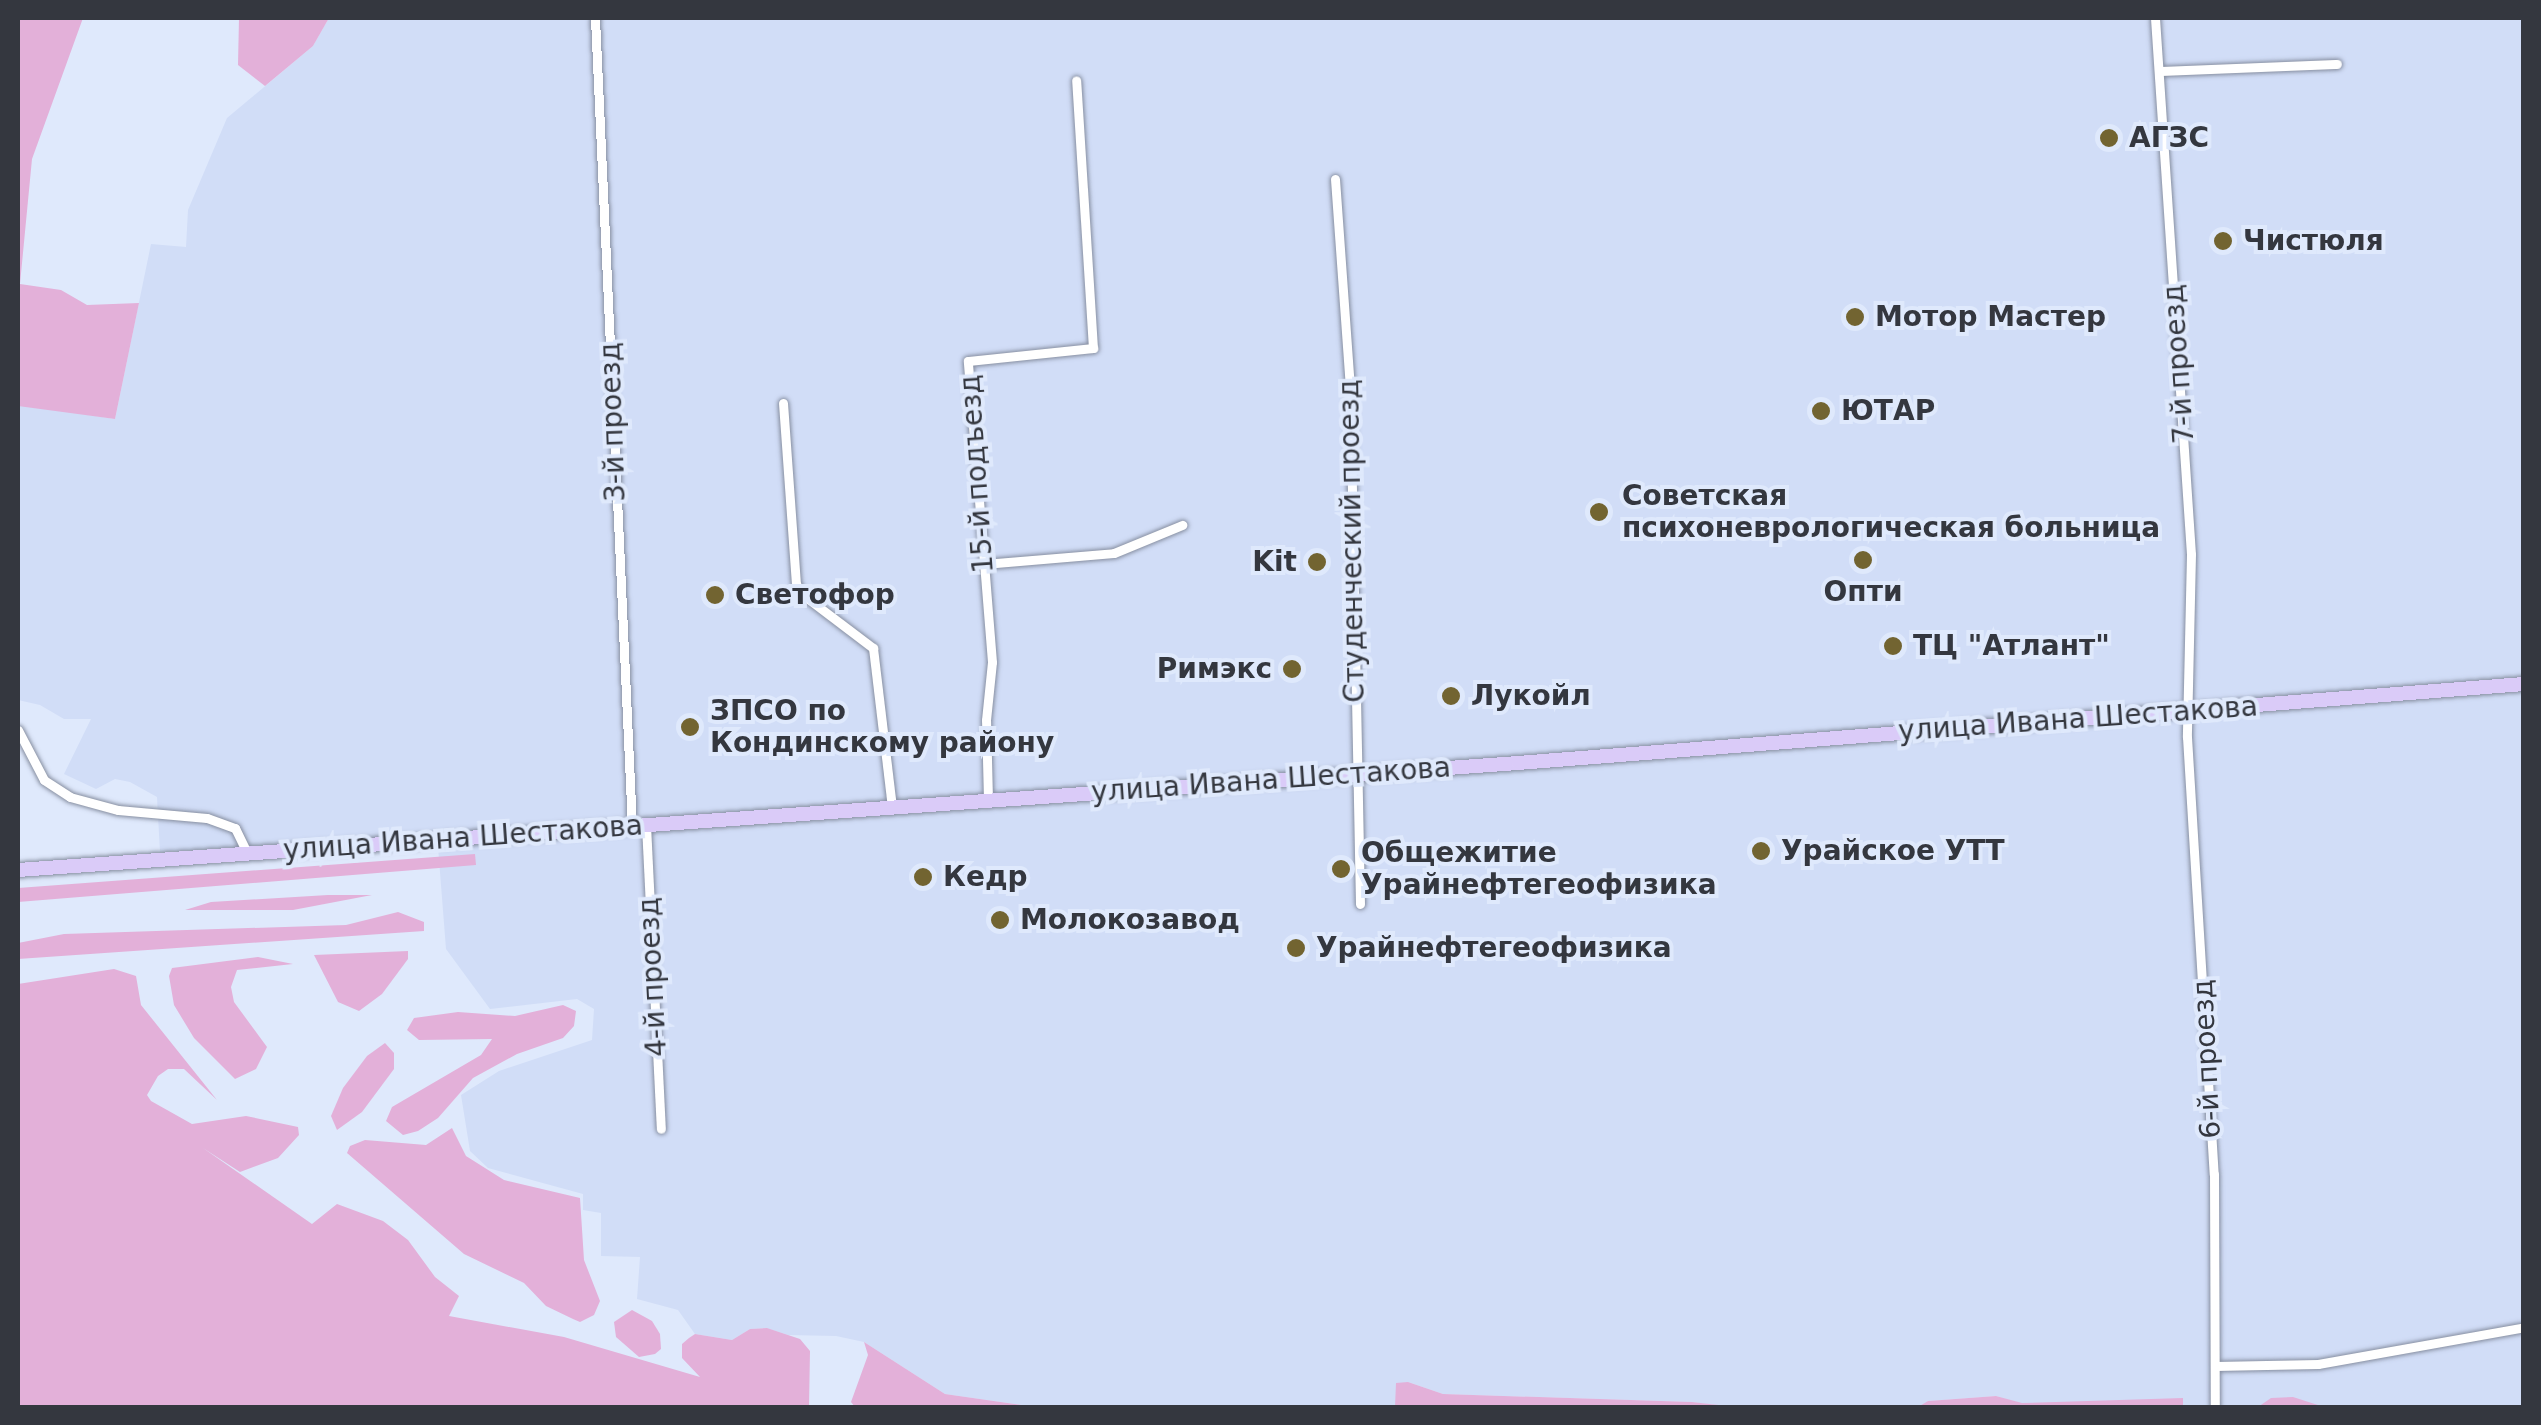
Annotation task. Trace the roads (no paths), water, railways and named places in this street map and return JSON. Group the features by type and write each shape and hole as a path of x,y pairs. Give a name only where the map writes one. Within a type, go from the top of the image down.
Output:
{"main road":[{"name":"улица Ивана Шестакова","path":"18,870 1356,774 2524,684"}],"street":[{"name":"3-й проезд","path":"595,18 639,825"},
{"name":"7-й проезд","path":"2155,18 2191,554 2188,711"},
{"path":"2159,71 2337,64"},
{"name":"15-й подъезд","path":"988,800 986,720 992,662 968,361 1094,348 1076,81"},
{"name":"Студенческий проезд","path":"1335,178 1350,388 1360,904"},
{"path":"783,403 796,584 802,595 873,648 892,807"},
{"path":"984,564 1114,553 1182,524"},
{"name":"6-й проезд","path":"2188,711 2214,1174 2215,1408"},
{"path":"18,730 44,780 70,797 118,810 207,818 235,828 247,853"},
{"name":"4-й проезд","path":"639,825 660,1129"},
{"path":"2215,1366 2318,1364 2521,1328"}],"place":[{"name":"АГЗС","path":"2109,138"},
{"name":"Чистюля","path":"2223,241"},
{"name":"Мотор Мастер","path":"1855,317"},
{"name":"ЮТАР","path":"1821,411"},
{"name":"Советская психоневрологическая больница","path":"1599,512"},
{"name":"Опти","path":"1863,560"},
{"name":"Kit","path":"1317,562"},
{"name":"Светофор","path":"715,595"},
{"name":"ТЦ \"Атлант\"","path":"1893,646"},
{"name":"Римэкс","path":"1292,669"},
{"name":"Лукойл","path":"1451,696"},
{"name":"ЗПСО по Кондинскому району","path":"690,727"},
{"name":"Урайское УТТ","path":"1761,851"},
{"name":"Общежитие Урайнефтегеофизика","path":"1341,869"},
{"name":"Кедр","path":"923,877"},
{"name":"Молокозавод","path":"1000,920"},
{"name":"Урайнефтегеофизика","path":"1296,948"}]}
